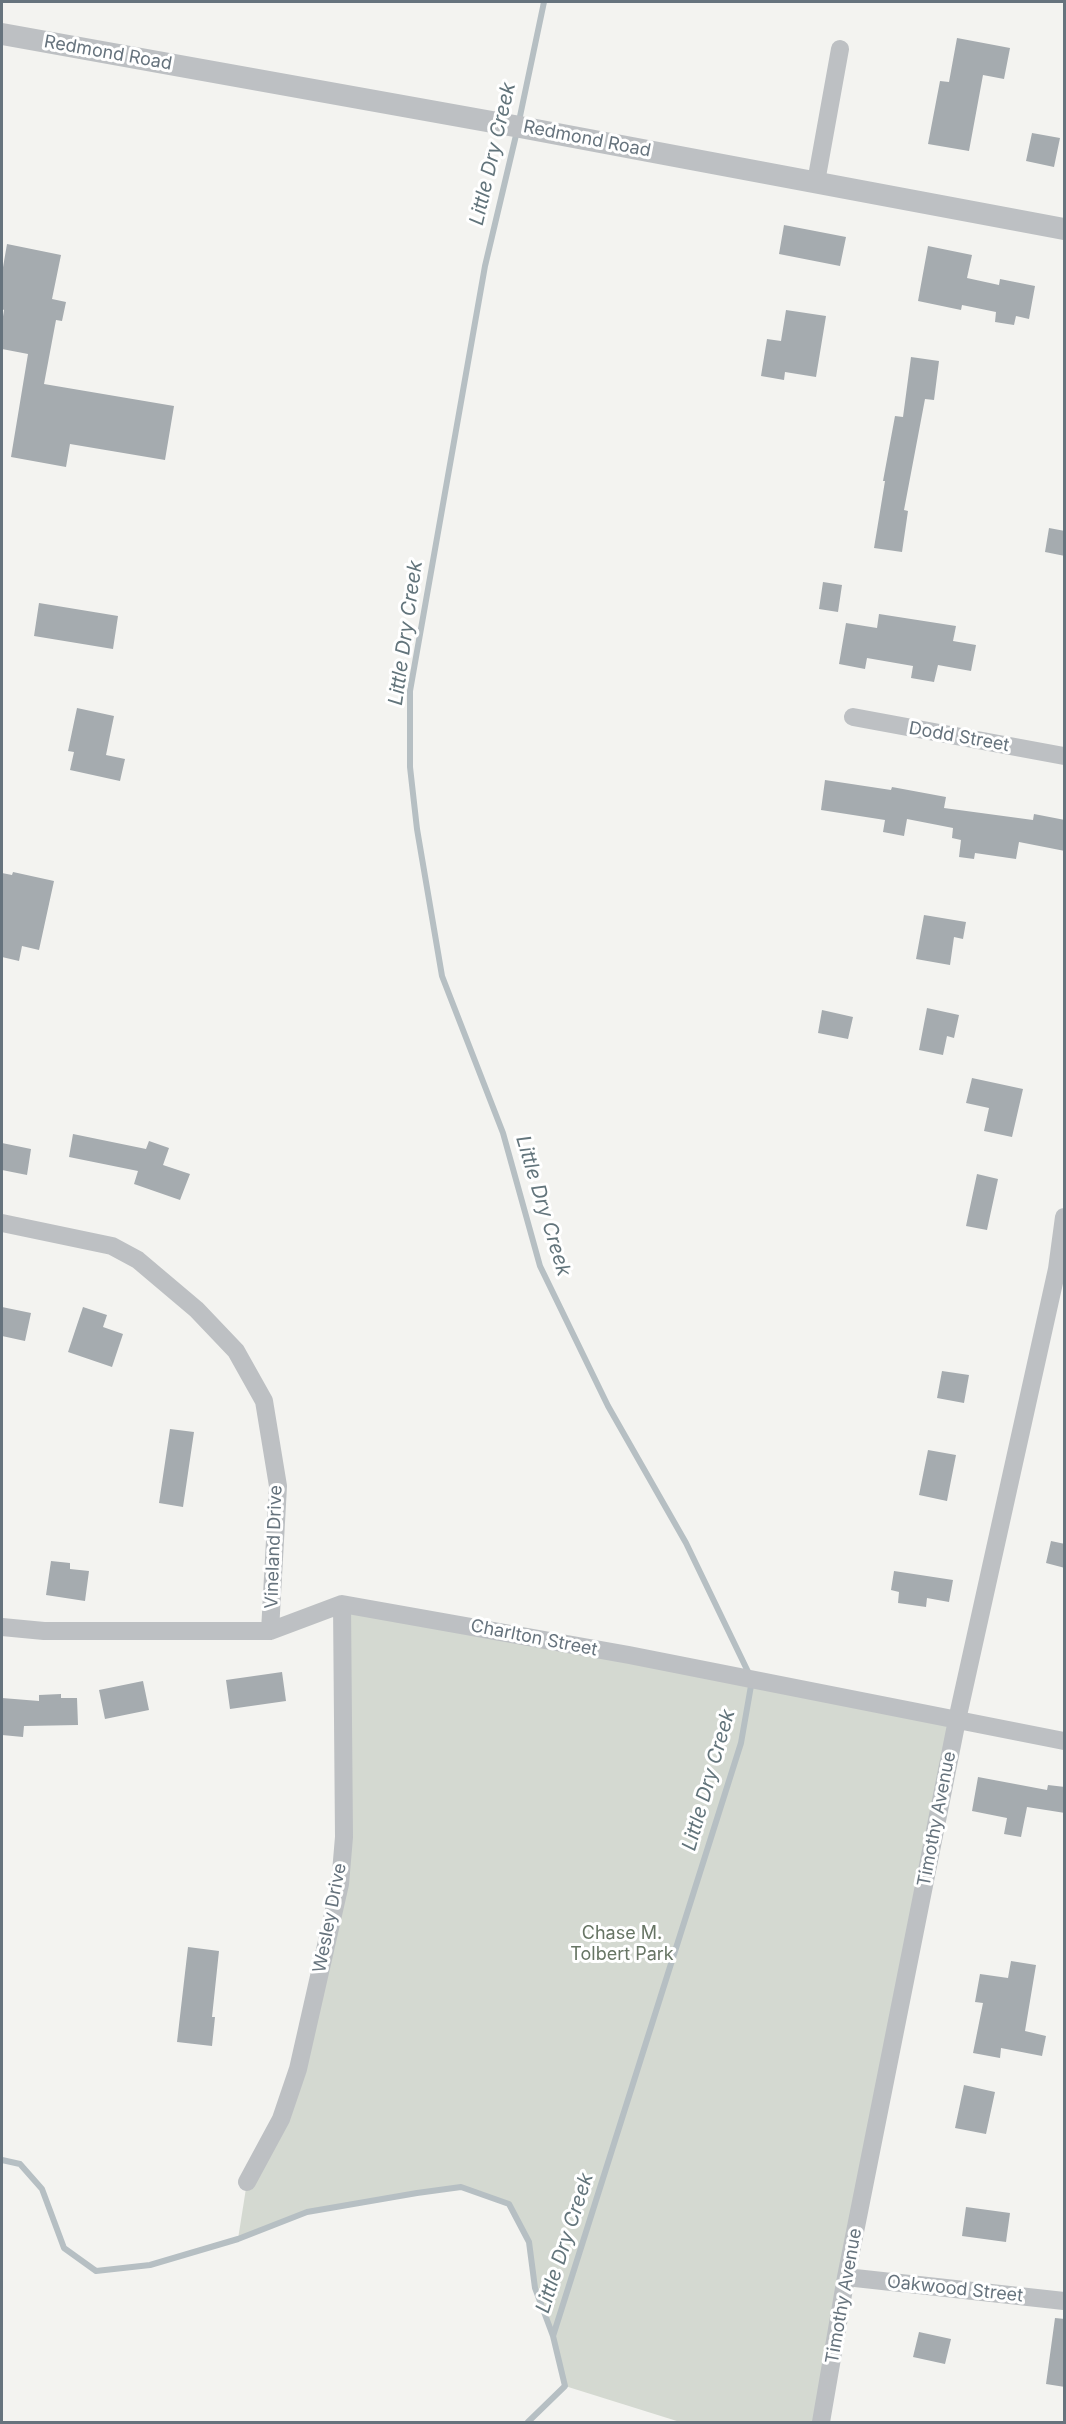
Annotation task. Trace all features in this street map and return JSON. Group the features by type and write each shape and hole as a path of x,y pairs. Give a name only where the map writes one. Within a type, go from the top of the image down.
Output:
{"street":[{"name":"Redmond Road","path":"2,34 816,182 1065,230"},
{"path":"816,182 840,49"},
{"name":"Dodd Street","path":"853,717 1065,756"},
{"name":"Timothy Avenue","path":"821,2422 846,2277 957,1720 1061,1269 1065,1217"},
{"name":"Vineland Drive","path":"2,1223 112,1246 138,1260 179,1295 236,1351 264,1401 278,1486 270,1631"},
{"path":"2,1627 44,1631 270,1631 342,1604"},
{"name":"Charlton Street","path":"342,1604 478,1627 1065,1741"},
{"name":"Wesley Drive","path":"247,2182 280,2119 298,2069 340,1884 344,1837 342,1604"},
{"name":"Oakwood Street","path":"846,2277 1065,2301"}],"green space":[{"name":"Chase M. Tolbert Park","path":"342,1604 957,1720 821,2422 680,2422 565,2386 553,2336 535,2288 529,2242 508,2204 461,2187 307,2212 238,2239 247,2182 281,2119 340,1884"}],"building":[{"path":"957,38 1010,48 1004,79 983,75 969,151 928,144 940,81 949,82"},
{"path":"1032,133 1060,138 1054,167 1026,161"},
{"path":"784,225 846,237 840,266 779,254"},
{"path":"7,244 61,255 52,299 66,302 62,321 56,320 44,384 174,406 165,460 70,444 66,467 11,457 28,354 2,349 4,310 2,309 2,273"},
{"path":"928,246 972,255 967,278 999,285 1000,279 1035,286 1029,319 1016,316 1014,325 995,322 996,312 962,305 961,310 918,301"},
{"path":"786,310 826,316 816,377 785,372 784,380 761,376 767,339 781,341"},
{"path":"911,357 939,361 934,400 925,399 904,510 908,511 902,552 874,548 895,416 903,417"},
{"path":"1049,528 1065,531 1065,556 1045,552"},
{"path":"823,582 842,585 838,612 819,609"},
{"path":"39,603 118,616 113,649 34,636"},
{"path":"879,614 956,626 953,641 976,645 971,671 938,665 934,682 911,678 913,666 867,658 865,669 839,664 846,623 877,628"},
{"path":"77,708 114,716 106,755 125,759 120,781 70,770 74,752 68,751"},
{"path":"825,780 891,790 892,787 946,797 944,808 1033,820 1034,814 1065,820 1065,851 1019,842 1016,859 975,853 974,859 959,857 961,840 952,838 953,828 907,819 904,836 883,832 885,820 821,810"},
{"path":"13,872 54,881 39,950 22,946 19,961 2,957 2,873 12,875"},
{"path":"924,915 966,922 963,939 954,937 950,965 916,959"},
{"path":"927,1008 959,1015 954,1038 947,1036 943,1055 919,1050"},
{"path":"822,1010 853,1017 848,1039 818,1033"},
{"path":"972,1078 1023,1089 1012,1137 984,1131 989,1108 966,1103"},
{"path":"73,1134 146,1149 149,1141 169,1148 163,1165 190,1174 180,1200 134,1184 138,1171 69,1157"},
{"path":"2,1143 31,1149 27,1175 2,1170"},
{"path":"977,1174 998,1179 987,1230 966,1226"},
{"path":"2,1307 31,1313 25,1341 2,1336"},
{"path":"83,1307 107,1315 103,1327 123,1334 112,1367 68,1352"},
{"path":"942,1371 969,1375 964,1403 937,1398"},
{"path":"170,1429 194,1432 183,1507 159,1503"},
{"path":"928,1450 956,1455 947,1501 919,1495"},
{"path":"1051,1541 1065,1544 1065,1568 1046,1563"},
{"path":"51,1561 70,1563 70,1569 89,1571 85,1601 46,1595"},
{"path":"894,1571 953,1580 949,1602 927,1598 926,1607 898,1603 899,1592 891,1590"},
{"path":"282,1672 286,1701 230,1709 226,1680"},
{"path":"143,1681 149,1710 105,1719 99,1690"},
{"path":"61,1694 61,1698 77,1698 78,1725 24,1726 23,1737 2,1735 2,1698 39,1701 39,1695"},
{"path":"978,1777 1047,1790 1048,1785 1065,1787 1065,1813 1027,1807 1021,1837 1004,1834 1007,1818 972,1811"},
{"path":"188,1947 219,1951 212,2017 215,2017 212,2046 177,2042"},
{"path":"1011,1961 1036,1965 1025,2031 1046,2036 1042,2056 1001,2048 1000,2058 973,2053 983,2003 975,2002 980,1974 1008,1978"},
{"path":"964,2085 995,2092 986,2134 955,2128"},
{"path":"966,2207 1010,2213 1006,2242 962,2236"},
{"path":"1055,2318 1065,2319 1065,2387 1046,2384"},
{"path":"919,2332 951,2339 945,2364 913,2357"}],"waterway":[{"name":"Little Dry Creek","path":"519,121 544,2"},
{"name":"Little Dry Creek","path":"517,131 485,266 410,691 410,767 417,829 442,976 503,1133 540,1266 608,1406 686,1543 752,1680 741,1743 553,2336"},
{"path":"2,2160 20,2164 42,2189 64,2248 96,2271 150,2265 238,2239 307,2212 417,2193 461,2187 509,2204 529,2242 535,2288 553,2336 565,2386 528,2422"}]}
